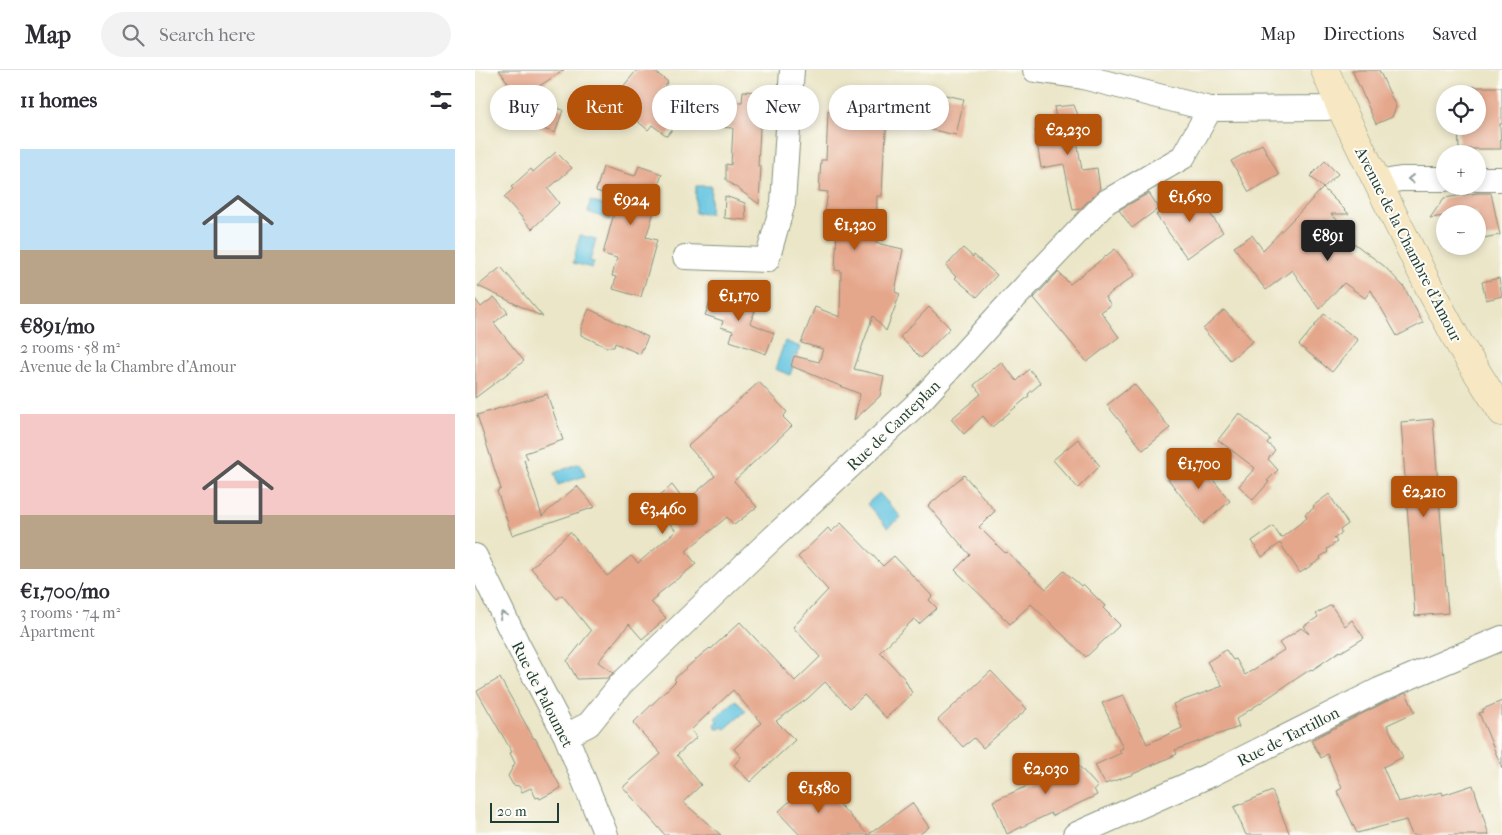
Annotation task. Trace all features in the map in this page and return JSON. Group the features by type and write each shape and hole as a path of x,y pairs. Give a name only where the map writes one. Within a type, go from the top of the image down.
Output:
{"main road":[{"name":"Avenue de la Chambre d'Amour","path":"1325,70 1340,106 1431,291 1502,412"}],"street":[{"path":"685,257 767,260 783,203 792,70"},
{"path":"1035,70 1083,77 1210,109 1327,108 1340,106"},
{"name":"Rue de Canteplan","path":"566,736 589,724 621,684 760,550 921,400 1106,202 1183,158 1210,109"},
{"path":"1378,183 1401,179 1436,179"},
{"path":"1486,179 1502,179"},
{"name":"Rue de Paloumet","path":"475,556 517,643 566,736 606,835"},
{"name":"Rue de Tartillon","path":"1075,835 1212,774 1379,690 1502,638"}],"water":[{"path":"696,186 711,186 710,214 695,213"},
{"path":"590,201 614,208 610,220 588,212"},
{"path":"580,235 596,239 590,261 594,262 592,268 573,263"},
{"path":"785,341 800,347 790,375 775,369"},
{"path":"580,463 585,476 558,485 554,473"},
{"path":"879,493 901,517 888,528 867,504"},
{"path":"736,700 746,711 725,729 722,727 720,729 716,728 715,724 718,722 715,718"}],"building":[{"path":"499,70 564,70 541,85 510,85"},
{"path":"637,70 653,70 668,82 666,85 652,85 652,125 648,130 642,125 642,85 624,85"},
{"path":"1352,70 1379,70 1396,107 1392,117 1376,124"},
{"path":"1486,87 1502,87 1501,149 1486,149 1486,145 1459,145 1458,135 1486,135"},
{"path":"743,91 747,91 747,130 760,130 758,166 761,166 759,204 726,180 726,164 731,165 733,130 737,130 737,102 742,102"},
{"path":"949,96 964,99 956,135 933,130 949,130"},
{"path":"1074,105 1081,123 1074,124 1082,170 1097,168 1100,189 1080,209 1073,210 1064,164 1041,168 1035,130 1057,126 1054,107"},
{"path":"557,108 563,110 557,127"},
{"path":"828,111 829,130 886,130 882,196 877,196 876,243 903,249 895,292 900,294 886,331 873,316 854,369 884,376 880,396 854,420 860,394 791,366 794,356 819,362 823,349 801,343 815,307 840,317 841,271 835,270 838,212 825,211 828,192 819,191 821,160 826,160"},
{"path":"659,130 672,130 667,136"},
{"path":"1262,144 1279,175 1249,192 1231,161"},
{"path":"556,152 572,168 548,189 559,203 532,229 504,197 513,189 511,187 531,169 533,172"},
{"path":"1325,161 1338,174 1323,188 1310,176"},
{"path":"639,166 662,174 651,208 655,209 646,237 657,240 641,297 613,289 616,277 612,276 617,258 603,254 618,198 596,191 603,167 635,176"},
{"path":"1323,188 1349,214 1331,214 1355,237 1351,241 1384,266 1404,287 1423,323 1397,336 1371,290 1365,298 1344,283 1319,309 1292,270 1266,290 1259,281 1234,247 1252,235 1263,250"},
{"path":"1193,189 1223,232 1187,258 1156,215"},
{"path":"1149,193 1159,208 1132,228 1119,210"},
{"path":"1491,193 1500,235 1486,237 1486,205 1439,205 1444,198"},
{"path":"725,196 745,203 746,220 724,218"},
{"path":"1436,209 1436,217 1430,218"},
{"path":"963,248 997,275 977,297 955,278 946,266"},
{"path":"1115,249 1135,275 1105,297 1111,305 1101,312 1119,337 1087,362 1034,298 1058,272 1070,284"},
{"path":"501,267 543,317 478,286"},
{"path":"1499,278 1502,296 1486,300 1482,282"},
{"path":"715,290 743,300 742,306 755,311 750,323 774,333 766,354 730,341 733,331 721,327 723,321 705,315"},
{"path":"494,297 508,312 494,323 524,361 475,398 475,299 481,307"},
{"path":"929,307 950,328 921,358 900,337"},
{"path":"589,309 648,337 640,354 615,343 614,347 606,347 581,335 581,328"},
{"path":"1224,310 1253,341 1230,360 1203,329"},
{"path":"1324,314 1358,340 1332,372 1299,345"},
{"path":"1001,362 1017,381 1029,369 1041,383 1028,394 1029,396 992,427 983,416 964,434 951,419 981,394 974,385"},
{"path":"759,382 787,412 783,417 792,426 734,481 757,507 734,525 727,517 686,551 696,564 651,602 666,618 642,639 629,624 598,662 613,673 608,678 577,679 567,661 591,631 562,595 557,599 531,568 570,532 607,576 631,556 638,563 676,531 652,502 672,485 685,502 715,476 688,446"},
{"path":"1134,384 1170,428 1143,450 1107,405"},
{"path":"547,394 563,440 525,453 528,459 524,460 542,516 577,486 595,507 512,535 497,491 501,489 477,415"},
{"path":"1239,413 1270,439 1267,443 1275,450 1268,459 1278,470 1253,500 1239,486 1255,468 1218,440"},
{"path":"1433,419 1448,613 1415,616 1401,422"},
{"path":"1078,439 1100,466 1078,488 1053,460"},
{"path":"1195,457 1230,501 1203,524 1168,479"},
{"path":"964,475 995,511 979,527 1005,553 1007,552 1046,589 1064,571 1081,586 1083,584 1105,606 1103,608 1120,625 1086,657 1031,604 1010,624 955,570 970,555 928,506"},
{"path":"1329,494 1348,524 1340,530 1342,533 1334,538 1337,542 1327,549 1328,552 1320,557 1321,559 1300,573 1280,543 1262,557 1252,541 1273,526 1281,538 1307,518 1305,514"},
{"path":"841,523 883,566 894,556 932,596 929,600 937,608 919,624 914,619 880,652 904,678 912,693 886,718 864,695 850,708 825,682 807,699 776,721 795,740 750,782 734,765 741,757 734,749 761,723 733,690 691,730 697,737 677,755 701,785 683,802 721,835 665,835 623,787 661,754 633,723 676,681 674,679 740,622 795,681 820,657 793,627 828,590 798,557 828,528 831,532"},
{"path":"1331,605 1345,626 1352,620 1364,638 1311,669 1236,719 1239,727 1175,750 1177,754 1131,775 1105,784 1095,765 1121,753 1119,750 1123,748 1102,703 1123,695 1147,744 1182,728 1173,704 1223,686 1207,662 1226,650 1233,660 1236,659 1245,675 1284,650 1279,643 1301,628 1309,634 1304,626 1318,617 1316,614"},
{"path":"991,671 1027,709 983,748 974,738 963,747 938,720"},
{"path":"500,678 535,738 561,788 540,799 539,797 536,798 531,788 522,792 519,786 513,785 508,776 515,763 510,753 512,752 477,691"},
{"path":"1406,693 1415,712 1387,725 1403,757 1383,767 1398,802 1442,792 1443,795 1473,785 1489,835 1412,835 1406,820 1357,833 1337,791 1342,788 1327,754 1321,758 1311,740"},
{"path":"1502,701 1502,768 1479,713 1483,712 1483,709"},
{"path":"1070,756 1098,787 1094,789 1097,795 1052,816 1051,813 1007,834 993,801 1037,782 1033,773"},
{"path":"815,778 868,835 800,835 778,812"},
{"path":"1272,791 1290,835 1246,835 1234,807"},
{"path":"912,803 929,827 919,835 868,835"}]}
